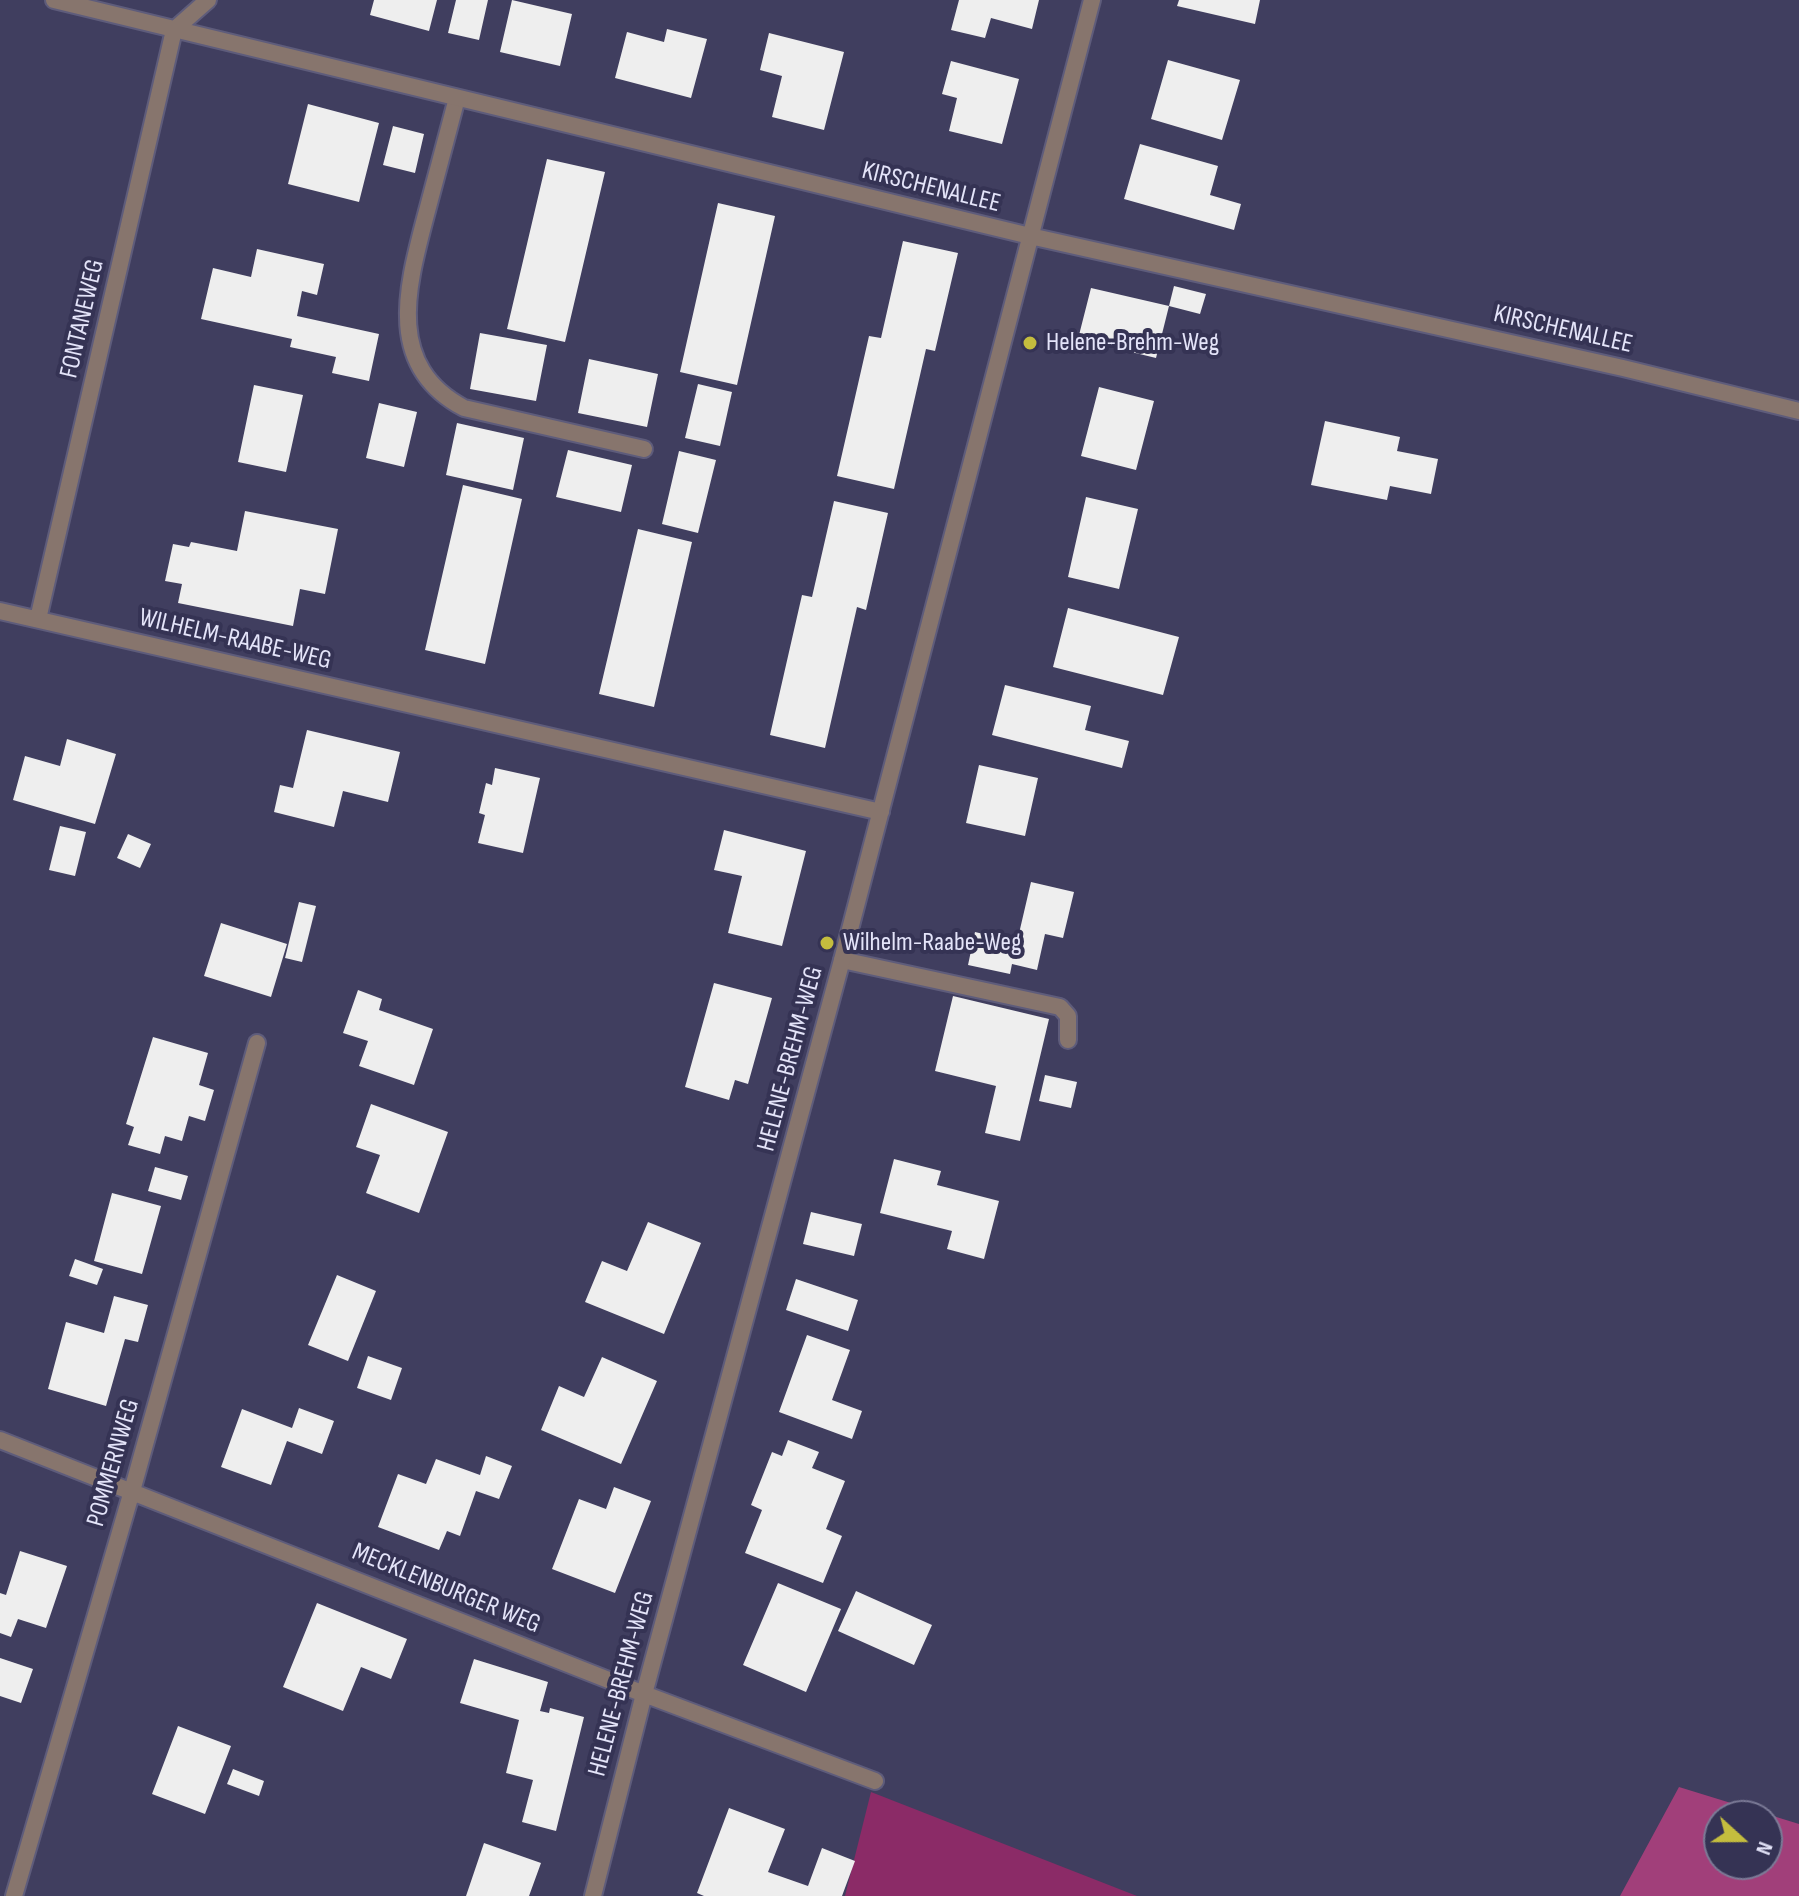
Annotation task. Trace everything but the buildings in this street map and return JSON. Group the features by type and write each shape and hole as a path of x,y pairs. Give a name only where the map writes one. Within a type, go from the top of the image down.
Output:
{"street":[{"name":"KIRSCHENALLEE","path":"54,0 1030,236 1577,357 1799,411"},
{"path":"174,30 208,0"},
{"name":"HELENE-BREHM-WEG","path":"593,1896 644,1694 881,812 1092,0"},
{"name":"FONTANEWEG","path":"38,619 174,30"},
{"path":"457,98 411,274 406,317 416,361 444,397 464,408 644,449"},
{"name":"WILHELM-RAABE-WEG","path":"0,611 881,812"},
{"path":"842,960 1060,1007 1068,1016 1068,1040"},
{"name":"POMMERNWEG","path":"14,1896 132,1491 257,1043"},
{"name":"MECKLENBURGER WEG","path":"0,1440 644,1694 875,1781"}],"shaded area":[{"path":"1679,1787 1721,1800 1703,1800 1703,1880 1783,1880 1783,1819 1799,1824 1799,1896 1620,1896"},
{"path":"871,1792 1137,1896 845,1896"}],"place":[{"name":"Helene-Brehm-Weg","path":"1030,343"},
{"name":"Wilhelm-Raabe-Weg","path":"827,943"}]}
